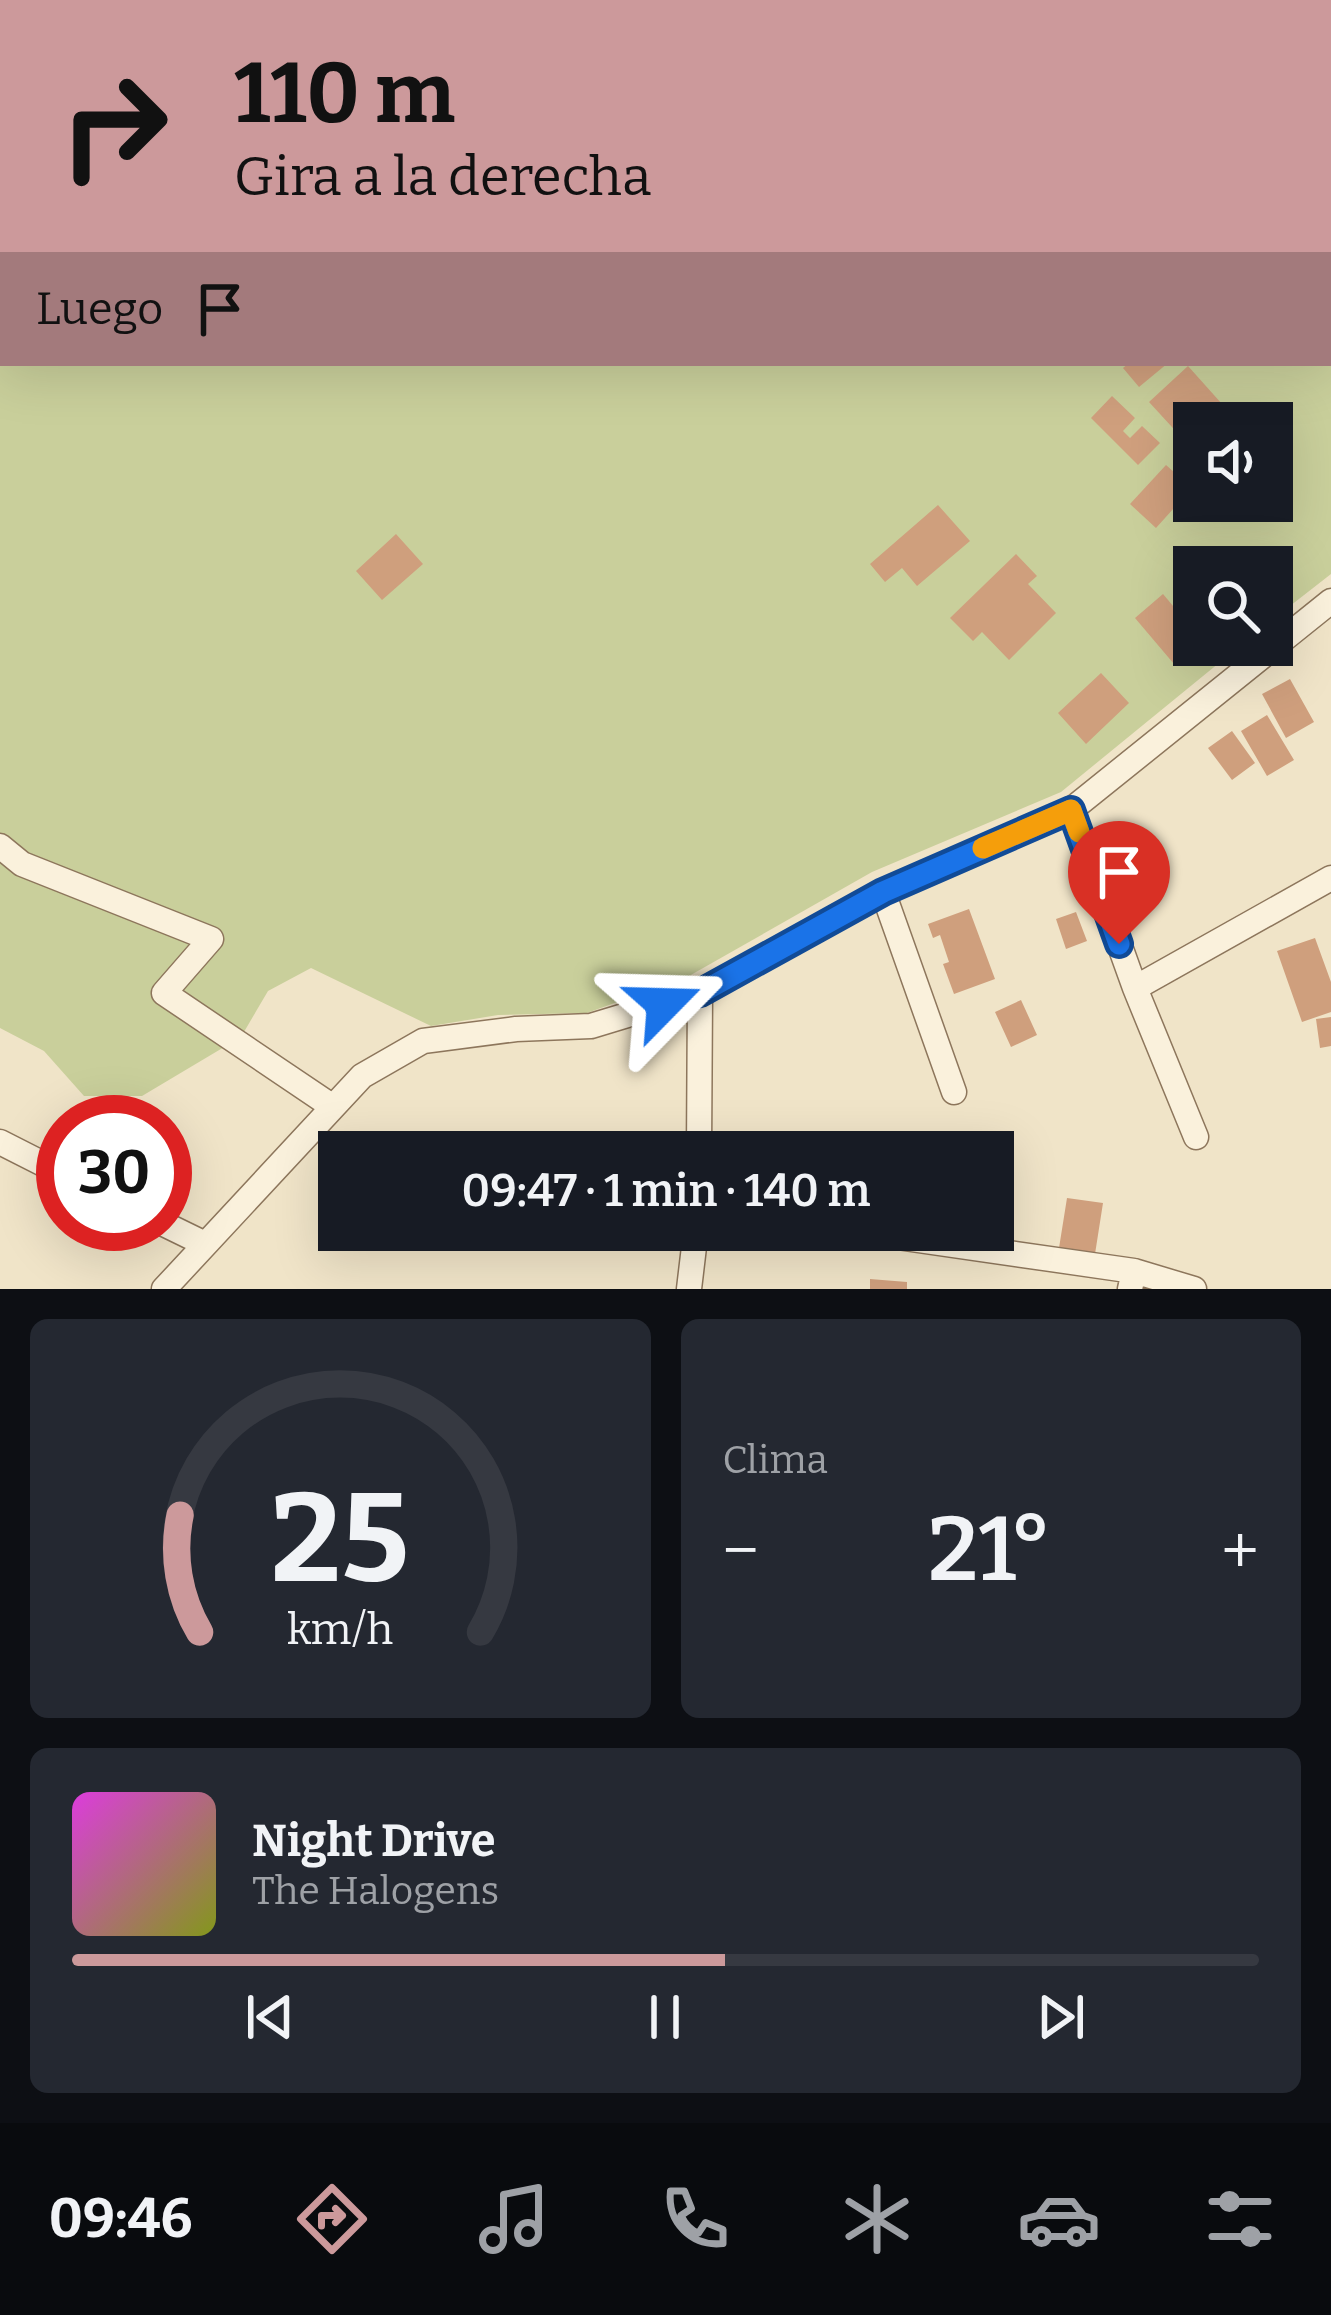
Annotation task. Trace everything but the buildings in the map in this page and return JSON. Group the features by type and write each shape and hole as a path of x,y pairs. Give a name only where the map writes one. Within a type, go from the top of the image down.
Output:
{"street":[{"path":"164,1289 362,1076 423,1041 516,1029 591,1026 700,993 883,892 1071,810 1331,601"},
{"path":"1071,810 1196,1138"},
{"path":"0,845 22,864 211,939 164,993 333,1107"},
{"path":"1331,853 1331,869"},
{"path":"1135,988 1331,878"},
{"path":"883,892 954,1092"},
{"path":"699,1131 700,993"},
{"path":"0,1142 36,1160"},
{"path":"192,1238 205,1244"},
{"path":"689,1289 694,1251"},
{"path":"968,1251 1194,1289"}],"green space":[{"path":"0,366 1331,366 1331,574 1293,604 1293,546 1173,546 1173,666 1215,666 1061,792 872,872 689,976 587,1013 498,1015 431,1026 311,968 268,991 241,1037 144,1095 83,1095 44,1051 0,1028"}],"slow traffic":[{"path":"983,848 1071,810 1079,832"}],"route":[{"path":"664,1004 700,993 883,892 1071,810 1119,944"}]}
